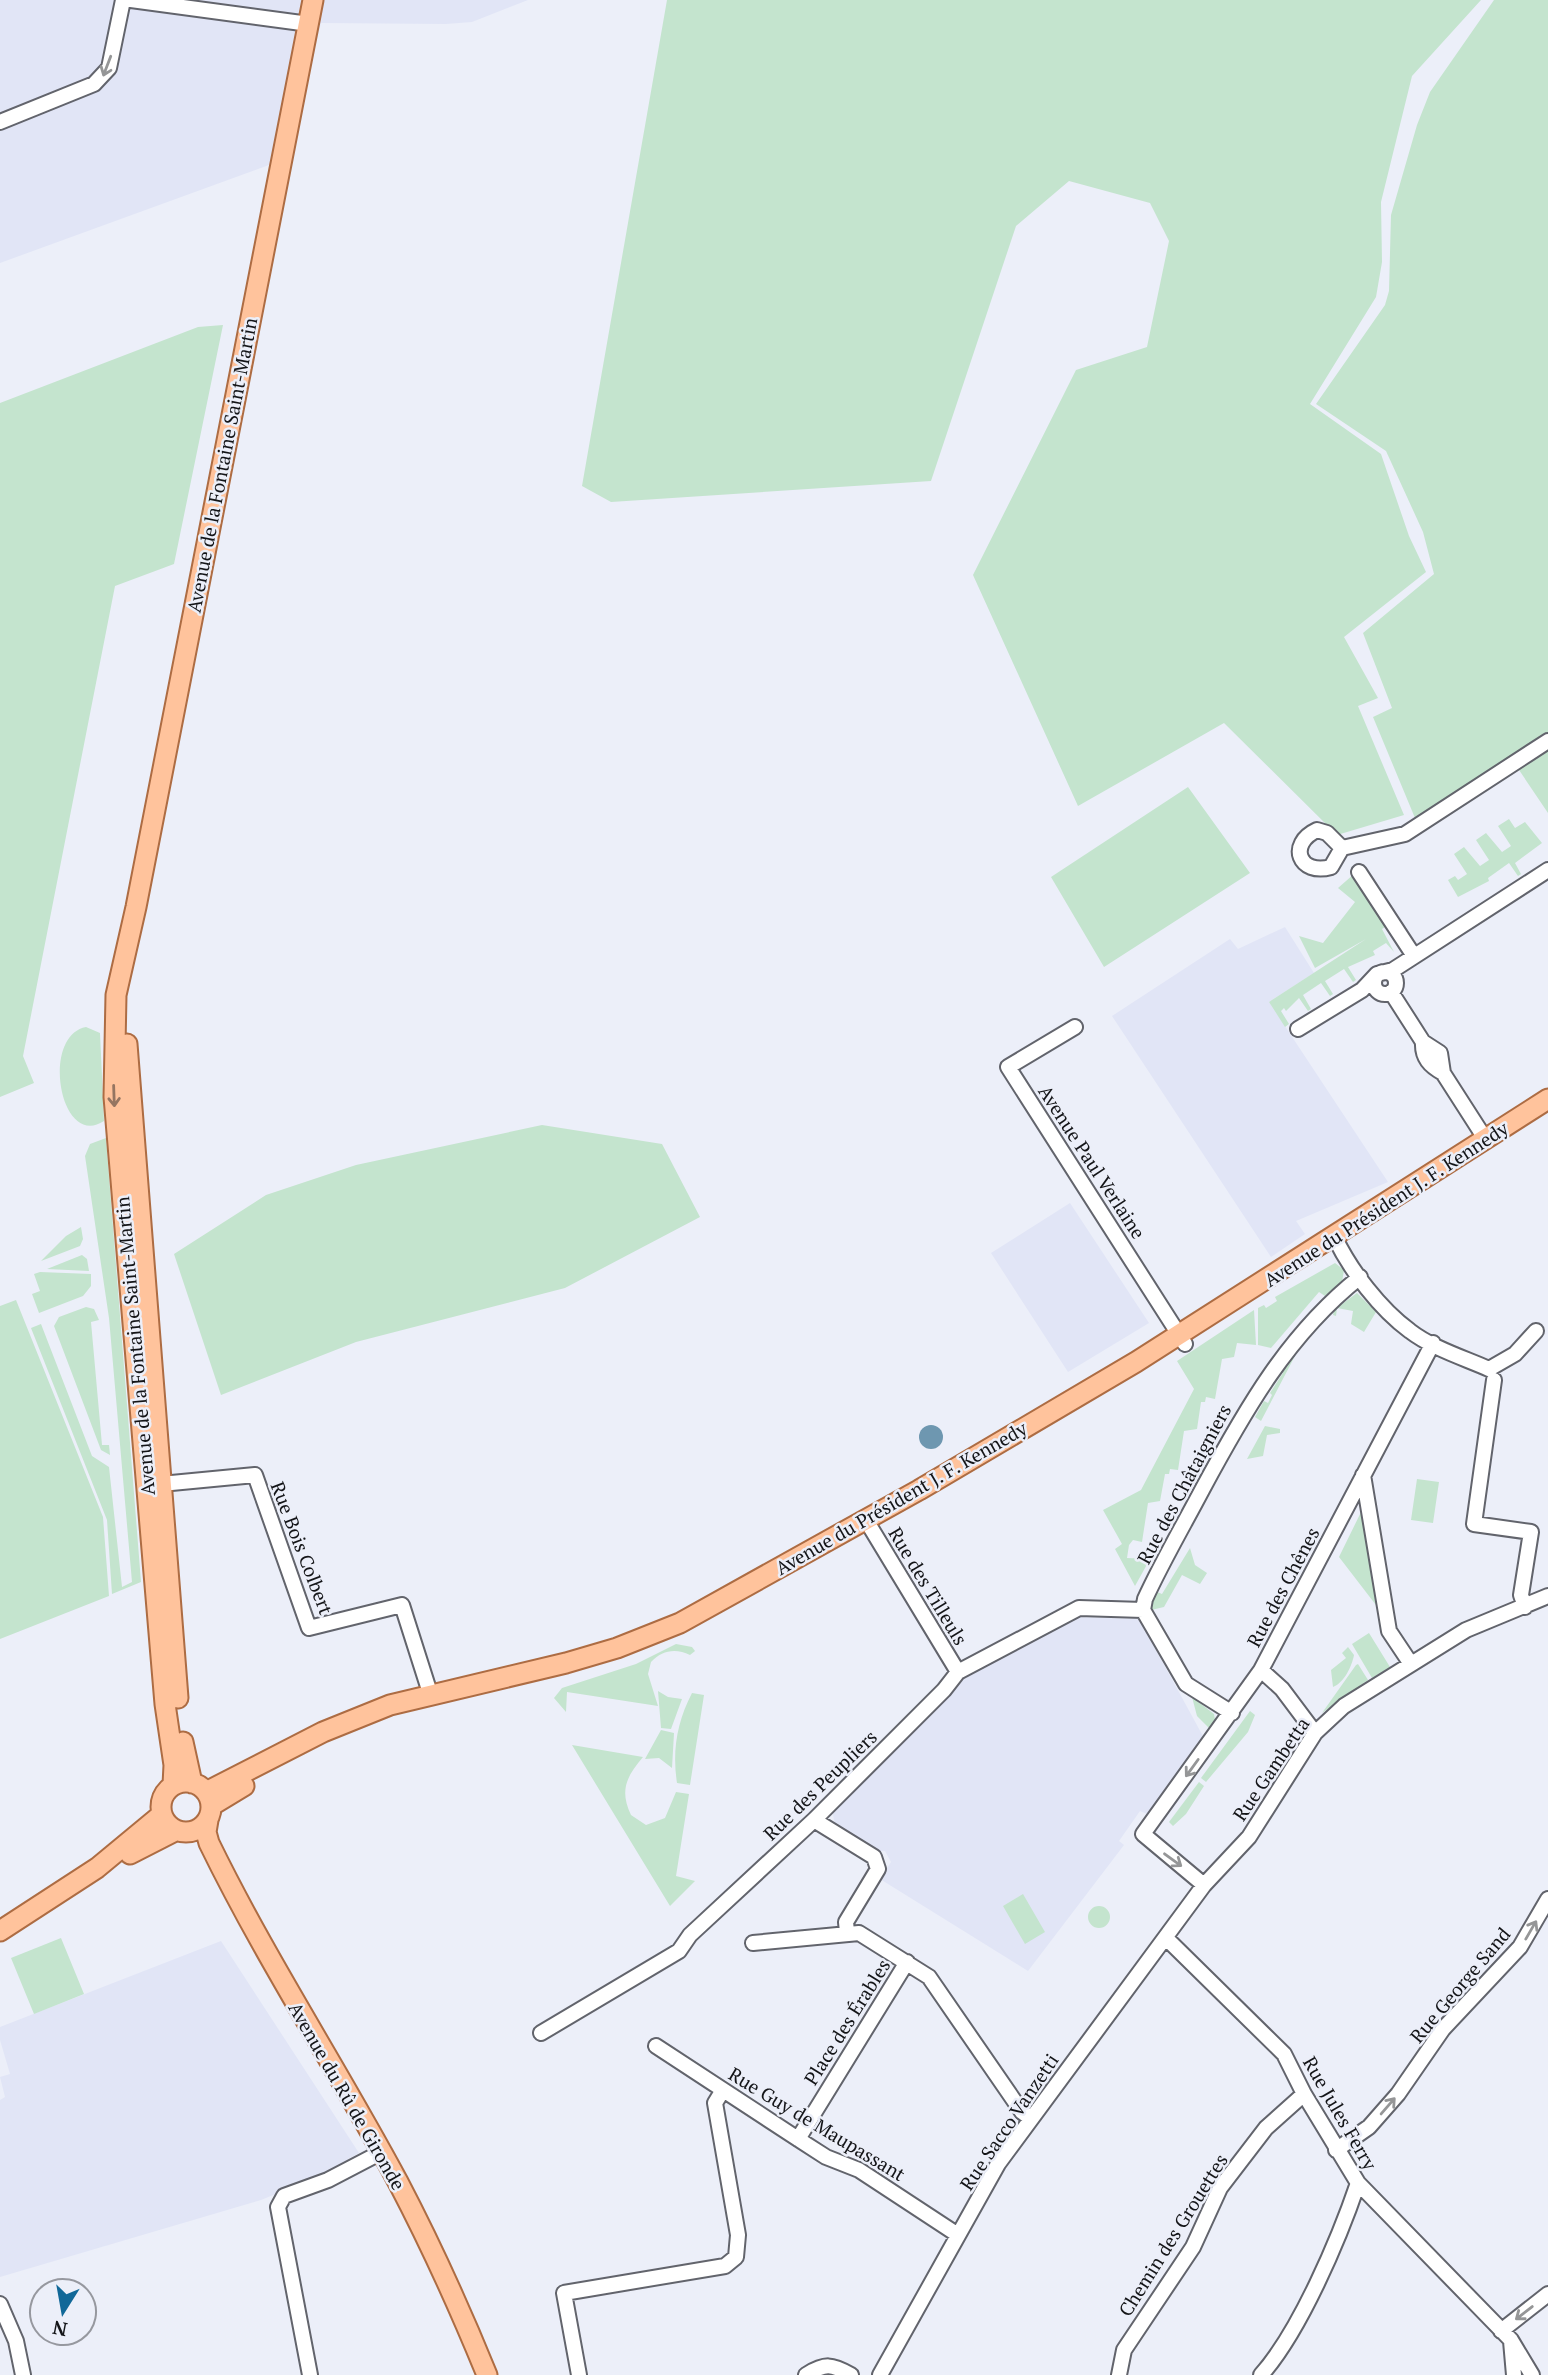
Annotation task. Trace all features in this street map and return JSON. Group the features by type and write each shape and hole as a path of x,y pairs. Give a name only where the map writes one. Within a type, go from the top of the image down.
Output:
{"main road":[{"name":"Avenue de la Fontaine Saint-Martin","path":"198,1797 180,1723 116,1129 116,995 136,907 313,0"},
{"name":"Avenue de la Fontaine Saint-Martin","path":"136,907 124,1004 149,1427"},
{"name":"Avenue du Président J. F. Kennedy","path":"1337,1242 1548,1099"},
{"name":"Avenue du Président J. F. Kennedy","path":"198,1797 323,1732 380,1708 430,1693 566,1663 630,1643 680,1623 868,1524 924,1499 1548,1111"},
{"path":"116,1129 124,1130 129,1136 136,1180"},
{"name":"Avenue du Président J. F. Kennedy","path":"198,1797 278,1767 383,1719 444,1700 569,1674 621,1659 682,1633 868,1524"},
{"path":"0,1931 97,1868 161,1815 161,1801 198,1797 183,1832 97,1868"},
{"name":"Avenue du Rû de Gironde","path":"198,1797 209,1843 240,1908 397,2181 442,2269 487,2375"},
{"name":"Avenue du Rû de Gironde","path":"161,1815 183,1832 374,2156 435,2272 480,2375"}],"street":[{"path":"0,122 103,77 108,68 122,0"},
{"path":"131,0 309,24"},
{"path":"1342,848 1405,834 1548,741"},
{"path":"1381,973 1393,970 1548,870"},
{"path":"1359,872 1414,956"},
{"path":"1298,1029 1395,980 1390,973 1381,973"},
{"path":"1376,991 1381,973"},
{"path":"1376,991 1423,1042 1440,1053 1443,1073 1486,1140"},
{"name":"Avenue Paul Verlaine","path":"1075,1027 1008,1068 1183,1339"},
{"path":"1337,1242 1360,1277 1402,1324 1433,1343 1489,1369 1514,1354 1536,1331"},
{"name":"Rue des Châtaigniers","path":"1143,1609 1155,1578 1262,1384 1330,1302 1360,1277"},
{"name":"Rue des Chênes","path":"1204,1885 1143,1835 1261,1670 1433,1343"},
{"path":"1494,1380 1474,1524 1531,1532 1521,1595 1525,1607"},
{"name":"Rue Bois Colbert","path":"154,1484 255,1475 309,1628 402,1605 430,1693"},
{"path":"1363,1475 1389,1631 1411,1664"},
{"name":"Rue des Tilleuls","path":"868,1524 958,1672"},
{"name":"Rue Gambetta","path":"1166,1938 1204,1885 1249,1837 1315,1733 1344,1706 1466,1630 1548,1596"},
{"name":"Rue des Peupliers","path":"541,2033 678,1951 690,1935 814,1820 944,1690 958,1672 1079,1608 1143,1609"},
{"path":"1143,1609 1186,1684 1232,1713"},
{"path":"1261,1670 1282,1689 1315,1733"},
{"path":"814,1820 874,1857 878,1869 846,1922 847,1932"},
{"name":"Rue George Sand","path":"1336,2150 1369,2127 1398,2094 1443,2029 1520,1947 1548,1899"},
{"path":"753,1942 859,1933 907,1962 929,1977 1022,2112 1030,2118"},
{"name":"Rue Jules Ferry","path":"1166,1938 1284,2054 1336,2150 1358,2183 1506,2335 1532,2375"},
{"name":"Rue Sacco Vanzetti","path":"880,2375 998,2164 1166,1938"},
{"name":"Place des Érables","path":"798,2139 907,1962"},
{"name":"Rue Guy de Maupassant","path":"656,2046 826,2157 859,2169 958,2235"},
{"path":"579,2375 564,2293 725,2266 736,2257 738,2235 715,2103 723,2090"},
{"name":"Chemin des Grouettes","path":"1119,2375 1124,2350 1193,2247 1220,2188 1266,2128 1304,2094"},
{"path":"310,2375 278,2207 284,2196 328,2180 374,2156"},
{"path":"1261,2375 1284,2345 1344,2222 1358,2183"},
{"path":"1514,2375 1506,2335 1548,2294"},
{"path":"0,2304 16,2341 23,2375"},
{"path":"806,2375 822,2365 834,2365 851,2375"}],"shaded area":[{"path":"0,0 528,0 472,22 321,23 288,158 0,263"},
{"path":"1285,927 1314,973 1269,1002 1388,1182 1296,1221 1305,1234 1271,1257 1112,1016 1230,939 1238,949"},
{"path":"1070,1203 1149,1323 1068,1372 991,1253"},
{"path":"1075,1617 1139,1619 1204,1738 1147,1814 1140,1811 1119,1841 1124,1845 1028,1971 880,1879 891,1862 885,1851 875,1851 835,1825 832,1809 962,1677"},
{"path":"221,1941 359,2153 317,2177 261,2200 0,2277 0,2100 5,2097 0,2077 10,2074 0,2040 0,2027"}],"green space":[{"path":"667,0 1481,0 1412,76 1381,202 1382,262 1376,297 1310,404 1381,454 1409,536 1426,572 1344,637 1378,698 1358,706 1404,815 1337,835 1224,723 1078,806 973,575 1076,370 1147,347 1169,241 1150,203 1069,181 1016,226 931,481 611,502 582,486"},
{"path":"1494,0 1548,0 1548,733 1415,818 1373,717 1392,708 1363,633 1434,574 1423,532 1386,451 1316,404 1385,305 1389,291 1391,215 1417,125 1430,92"},
{"path":"223,325 174,564 115,586 23,1056 34,1083 0,1097 0,403 198,327"},
{"path":"1548,747 1548,813 1517,767"},
{"path":"1188,787 1250,873 1104,967 1051,877"},
{"path":"1509,819 1515,828 1525,822 1542,843 1515,863 1521,874 1518,876 1509,863 1488,878 1489,881 1458,897 1448,880 1455,876 1458,880 1467,874 1454,854 1464,847 1480,866 1489,860 1476,840 1486,833 1502,852 1511,846 1498,826"},
{"path":"1354,874 1388,925 1382,929 1394,952 1386,943 1373,951 1375,955 1348,967 1356,980 1353,982 1344,969 1325,981 1333,994 1330,996 1321,983 1303,995 1311,1009 1308,1011 1299,998 1286,1011 1284,1008 1281,1011 1289,1024 1285,1027 1269,1002 1366,939 1315,968 1299,936 1323,943 1355,902 1338,888"},
{"path":"86,1027 100,1033 104,1121 89,1126 76,1120 67,1106 61,1088 60,1068 63,1050 72,1035"},
{"path":"542,1125 662,1144 700,1217 565,1288 356,1342 221,1395 174,1254 266,1195 356,1165"},
{"path":"106,1138 141,1582 112,1594 107,1520 31,1328 41,1324 92,1456 109,1467 122,1587 132,1582 109,1318 85,1156 90,1144"},
{"path":"81,1227 83,1239 80,1246 41,1261 66,1236"},
{"path":"82,1255 87,1259 89,1271 47,1269"},
{"path":"1335,1263 1344,1270 1342,1282 1325,1296 1319,1292 1271,1348 1258,1345 1258,1308 1264,1305 1266,1308 1277,1301 1275,1297"},
{"path":"34,1274 91,1274 91,1286 83,1296 39,1313 32,1294 40,1291"},
{"path":"1357,1293 1376,1312 1364,1332 1351,1324 1353,1311 1337,1308 1336,1316 1333,1315 1334,1310"},
{"path":"16,1300 103,1517 109,1596 0,1639 0,1306"},
{"path":"86,1307 94,1309 99,1320 91,1322 102,1445 109,1445 110,1455 101,1450 54,1326 59,1317"},
{"path":"1254,1310 1256,1345 1237,1343 1234,1357 1222,1359 1215,1399 1206,1397 1205,1402 1201,1402 1197,1429 1184,1431 1178,1470 1170,1469 1169,1474 1165,1474 1160,1501 1148,1503 1142,1542 1133,1540 1129,1545 1127,1558 1150,1559 1135,1586 1115,1549 1122,1544 1103,1510 1141,1490 1194,1389 1177,1361"},
{"path":"1297,1350 1261,1421 1255,1417 1264,1401 1268,1403 1272,1395 1270,1393 1283,1373 1277,1368 1282,1368"},
{"path":"1265,1426 1280,1429 1280,1433 1267,1435 1263,1456 1247,1459"},
{"path":"1417,1479 1439,1482 1433,1523 1411,1520"},
{"path":"1364,1506 1379,1609 1339,1557"},
{"path":"1190,1548 1195,1565 1207,1573 1200,1584 1182,1575 1164,1607 1151,1610 1155,1591 1162,1594"},
{"path":"1369,1633 1390,1667 1372,1678 1352,1644"},
{"path":"676,1644 692,1647 695,1651 690,1655 669,1651 651,1662 648,1674 658,1706 567,1692 566,1712 554,1698 562,1688 636,1664"},
{"path":"1348,1647 1354,1655 1351,1664 1344,1678 1333,1687 1331,1670 1346,1658 1342,1653"},
{"path":"1358,1664 1368,1680 1322,1713 1356,1665"},
{"path":"658,1691 668,1697 682,1699 671,1729 661,1728"},
{"path":"692,1693 704,1695 690,1785 677,1783 675,1760 679,1726"},
{"path":"1192,1697 1214,1714 1215,1720 1210,1729 1197,1716"},
{"path":"1250,1711 1255,1715 1248,1732 1206,1782 1201,1778"},
{"path":"661,1730 674,1733 672,1768 659,1758 645,1759"},
{"path":"572,1745 643,1757 629,1777 625,1791 631,1815 646,1825 665,1818 676,1792 689,1794 676,1876 695,1881 670,1906"},
{"path":"1199,1782 1204,1786 1186,1814 1173,1826 1169,1822"},
{"path":"1023,1894 1045,1932 1025,1944 1003,1906"},
{"path":"1099,1906 1107,1909 1110,1917 1107,1925 1099,1928 1091,1925 1088,1917 1091,1909"},
{"path":"61,1938 84,1994 34,2014 11,1958"}],"water":[{"path":"931,1425 940,1428 943,1437 940,1446 931,1449 922,1446 919,1437 922,1428"}]}
